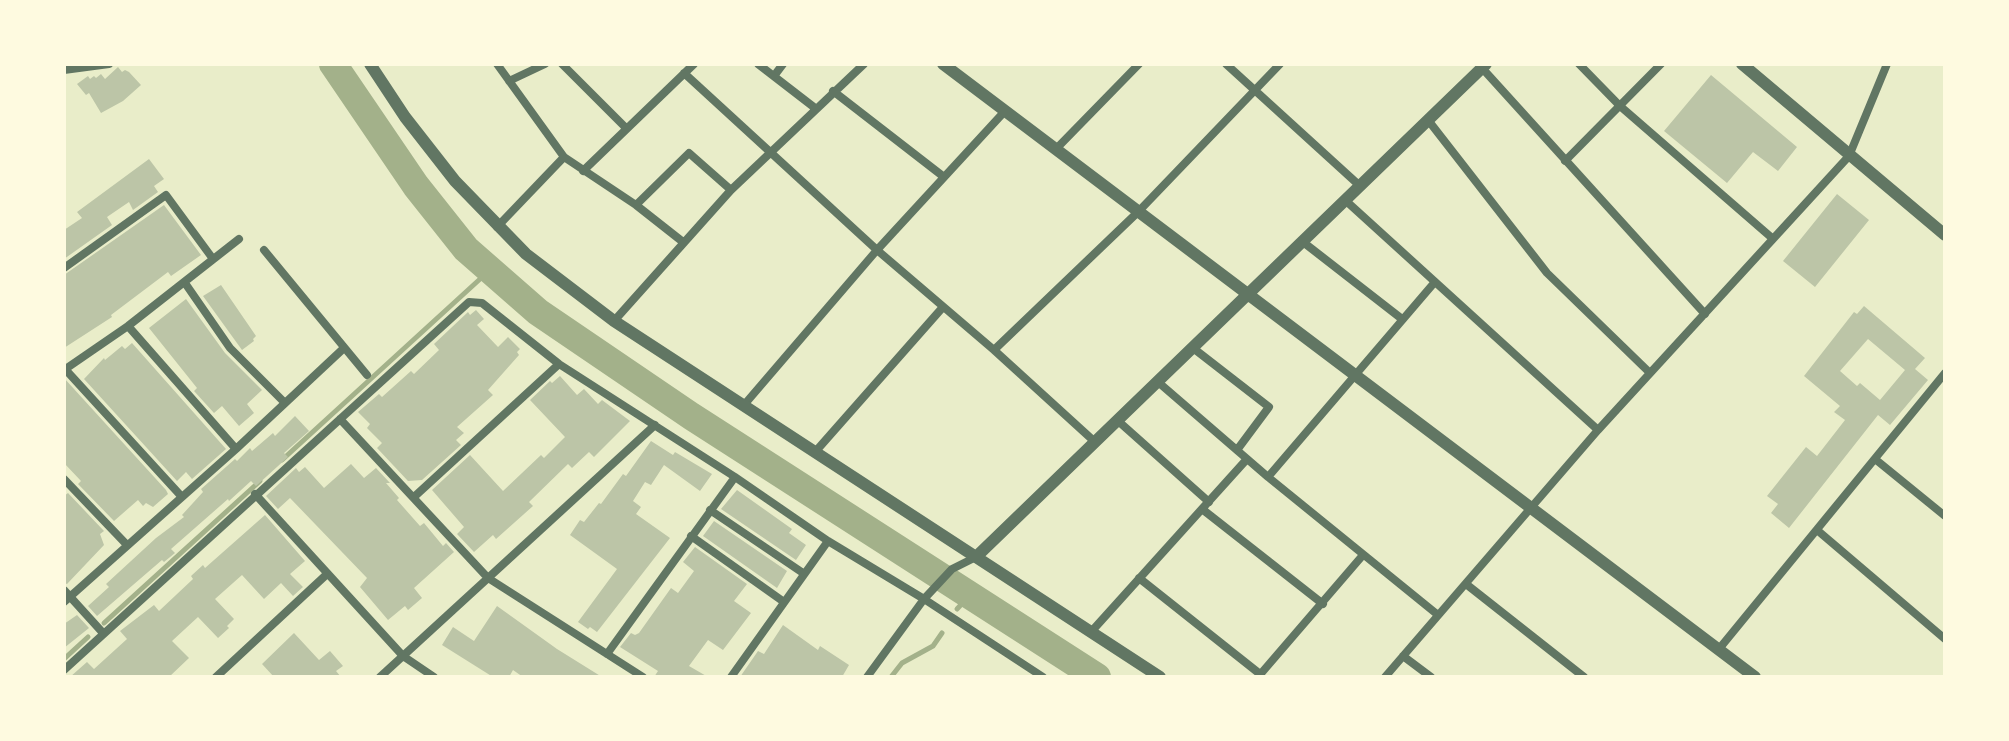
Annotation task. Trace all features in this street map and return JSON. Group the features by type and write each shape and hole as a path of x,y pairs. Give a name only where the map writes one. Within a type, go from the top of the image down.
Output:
{"street":[{"path":"64,70 109,64"},
{"path":"370,64 405,117 455,181 526,254 614,321 1160,677"},
{"path":"497,64 564,157 636,205 683,242"},
{"path":"509,81 545,64"},
{"path":"562,64 626,128"},
{"path":"583,171 694,64"},
{"path":"758,64 815,108"},
{"path":"774,76 783,64"},
{"path":"614,321 731,190 864,64"},
{"path":"943,64 1754,677"},
{"path":"1056,149 1139,64"},
{"path":"1226,64 1360,186"},
{"path":"994,350 1138,212 1280,64"},
{"path":"1579,64 1620,106 1772,238"},
{"path":"1565,161 1661,64"},
{"path":"1742,64 1945,235"},
{"path":"1385,677 1598,430 1849,156 1887,64"},
{"path":"867,677 925,599 952,569 976,557 1484,66 1565,161 1705,314"},
{"path":"684,73 877,250 1095,442"},
{"path":"833,91 944,177"},
{"path":"744,405 877,250 1005,111"},
{"path":"1428,120 1547,273 1650,373"},
{"path":"636,205 689,153 731,190"},
{"path":"497,227 564,157"},
{"path":"64,268 166,195 213,259"},
{"path":"1345,200 1598,430"},
{"path":"182,497 64,370 128,326 239,239"},
{"path":"1303,242 1402,319"},
{"path":"264,250 367,375"},
{"path":"185,283 230,348 284,402"},
{"path":"1268,477 1434,283"},
{"path":"64,670 469,302 482,303 559,364 828,541 925,599 1043,677"},
{"path":"816,451 943,307"},
{"path":"128,326 236,449"},
{"path":"103,633 66,596 236,449 344,348"},
{"path":"1193,348 1269,407 1237,450"},
{"path":"414,497 559,364"},
{"path":"1719,649 1943,378"},
{"path":"1158,382 1268,477 1438,615"},
{"path":"340,419 488,578 643,677"},
{"path":"1117,420 1206,505 1323,604"},
{"path":"380,677 655,425"},
{"path":"1091,632 1247,459"},
{"path":"1875,459 1945,516"},
{"path":"607,654 735,477"},
{"path":"64,479 127,545"},
{"path":"255,494 403,656 434,677"},
{"path":"710,510 803,573"},
{"path":"1817,530 1945,639"},
{"path":"691,536 784,602"},
{"path":"731,677 828,541"},
{"path":"1139,578 1259,676 1363,555"},
{"path":"216,677 326,575"},
{"path":"1466,584 1584,677"},
{"path":"1403,656 1431,677"}],"building":[{"path":"118,67 122,72 129,72 141,85 123,101 101,113 89,93 86,95 77,84 88,76 90,79 101,74 105,79"},
{"path":"1711,75 1797,147 1778,171 1753,152 1727,183 1664,131"},
{"path":"149,159 164,179 154,186 158,192 133,210 129,202 107,217 112,225 64,259 64,230 82,218 77,212"},
{"path":"1837,194 1869,220 1815,287 1783,261"},
{"path":"164,205 201,255 171,276 168,272 112,317 64,348 64,275"},
{"path":"221,285 256,336 242,350 203,296"},
{"path":"186,299 225,353 262,390 247,404 254,413 239,426 222,406 214,413 194,391 197,388 149,328"},
{"path":"1864,306 1925,358 1915,369 1928,380 1890,425 1878,415 1789,528 1771,513 1778,504 1767,496 1806,447 1817,456 1845,420 1834,412 1840,406 1804,376 1854,312 1857,314","holes":["1868,339 1905,370 1880,400 1840,371"]},
{"path":"476,310 484,319 477,325 498,347 508,337 520,349 517,352 519,355 488,390 493,395 457,427 464,433 456,440 461,445 422,480 408,481 377,448 382,443 367,428 370,424 358,412 379,394 382,397 411,371 414,374 439,350 434,344 468,312 470,315"},
{"path":"132,343 226,449 192,479 186,472 177,481 84,379 104,358"},
{"path":"560,376 577,395 584,389 598,404 602,400 630,421 594,457 589,452 572,468 568,464 529,502 533,506 496,539 493,535 474,552 457,534 464,527 432,490 470,455 503,491 541,455 544,458 565,437 530,400"},
{"path":"64,378 166,490 168,494 153,507 146,503 143,506 138,500 114,521 78,484 81,481 64,463"},
{"path":"295,416 309,431 284,453 288,457 256,486 251,481 228,499 171,549 175,553 164,562 162,560 97,616 88,606 109,587 106,584 184,517 182,515 203,492 201,489 250,448 252,451 273,433 275,436"},
{"path":"651,441 712,474 700,491 664,465 651,485 645,482 633,501 641,507 636,514 670,538 597,632 578,622 617,569 570,535 580,520 584,522 601,504 623,474 626,476"},
{"path":"351,464 364,478 376,468 390,483 386,483 399,498 397,500 420,526 424,523 443,546 446,543 454,552 414,588 422,598 408,610 405,606 388,620 360,587 367,578 290,498 278,509 266,496 296,468 299,472 305,467 324,488"},
{"path":"737,490 792,529 789,533 806,545 796,560 721,509"},
{"path":"68,493 104,531 100,534 104,545 67,584 64,583 64,496"},
{"path":"265,515 305,561 290,574 303,587 293,596 281,583 264,599 242,575 215,599 234,619 227,626 229,628 218,638 198,617 172,641 189,658 169,677 70,677 87,662 94,669 127,639 120,631 154,605 159,611 193,579 191,576 203,565 205,568"},
{"path":"714,521 787,571 777,588 703,536"},
{"path":"695,547 747,584 734,601 751,613 723,650 708,640 689,666 708,677 654,677 658,671 620,647 631,633 639,633 671,588 678,593 694,571 683,562"},
{"path":"497,606 602,677 523,677 513,670 509,677 493,677 442,645 453,627 474,641"},
{"path":"77,615 89,628 64,648 64,624"},
{"path":"783,625 818,650 820,646 849,665 842,677 740,677 758,651 764,654"},
{"path":"294,633 319,660 330,651 343,666 336,671 341,677 274,677 262,664"}],"waterway":[{"path":"333,64 416,186 466,249 538,312 691,416 1097,677"},
{"path":"282,460 491,269"},
{"path":"104,623 260,481"},
{"path":"957,609 970,595"},
{"path":"891,677 902,663 933,646 942,633"},
{"path":"64,659 88,637"}]}
